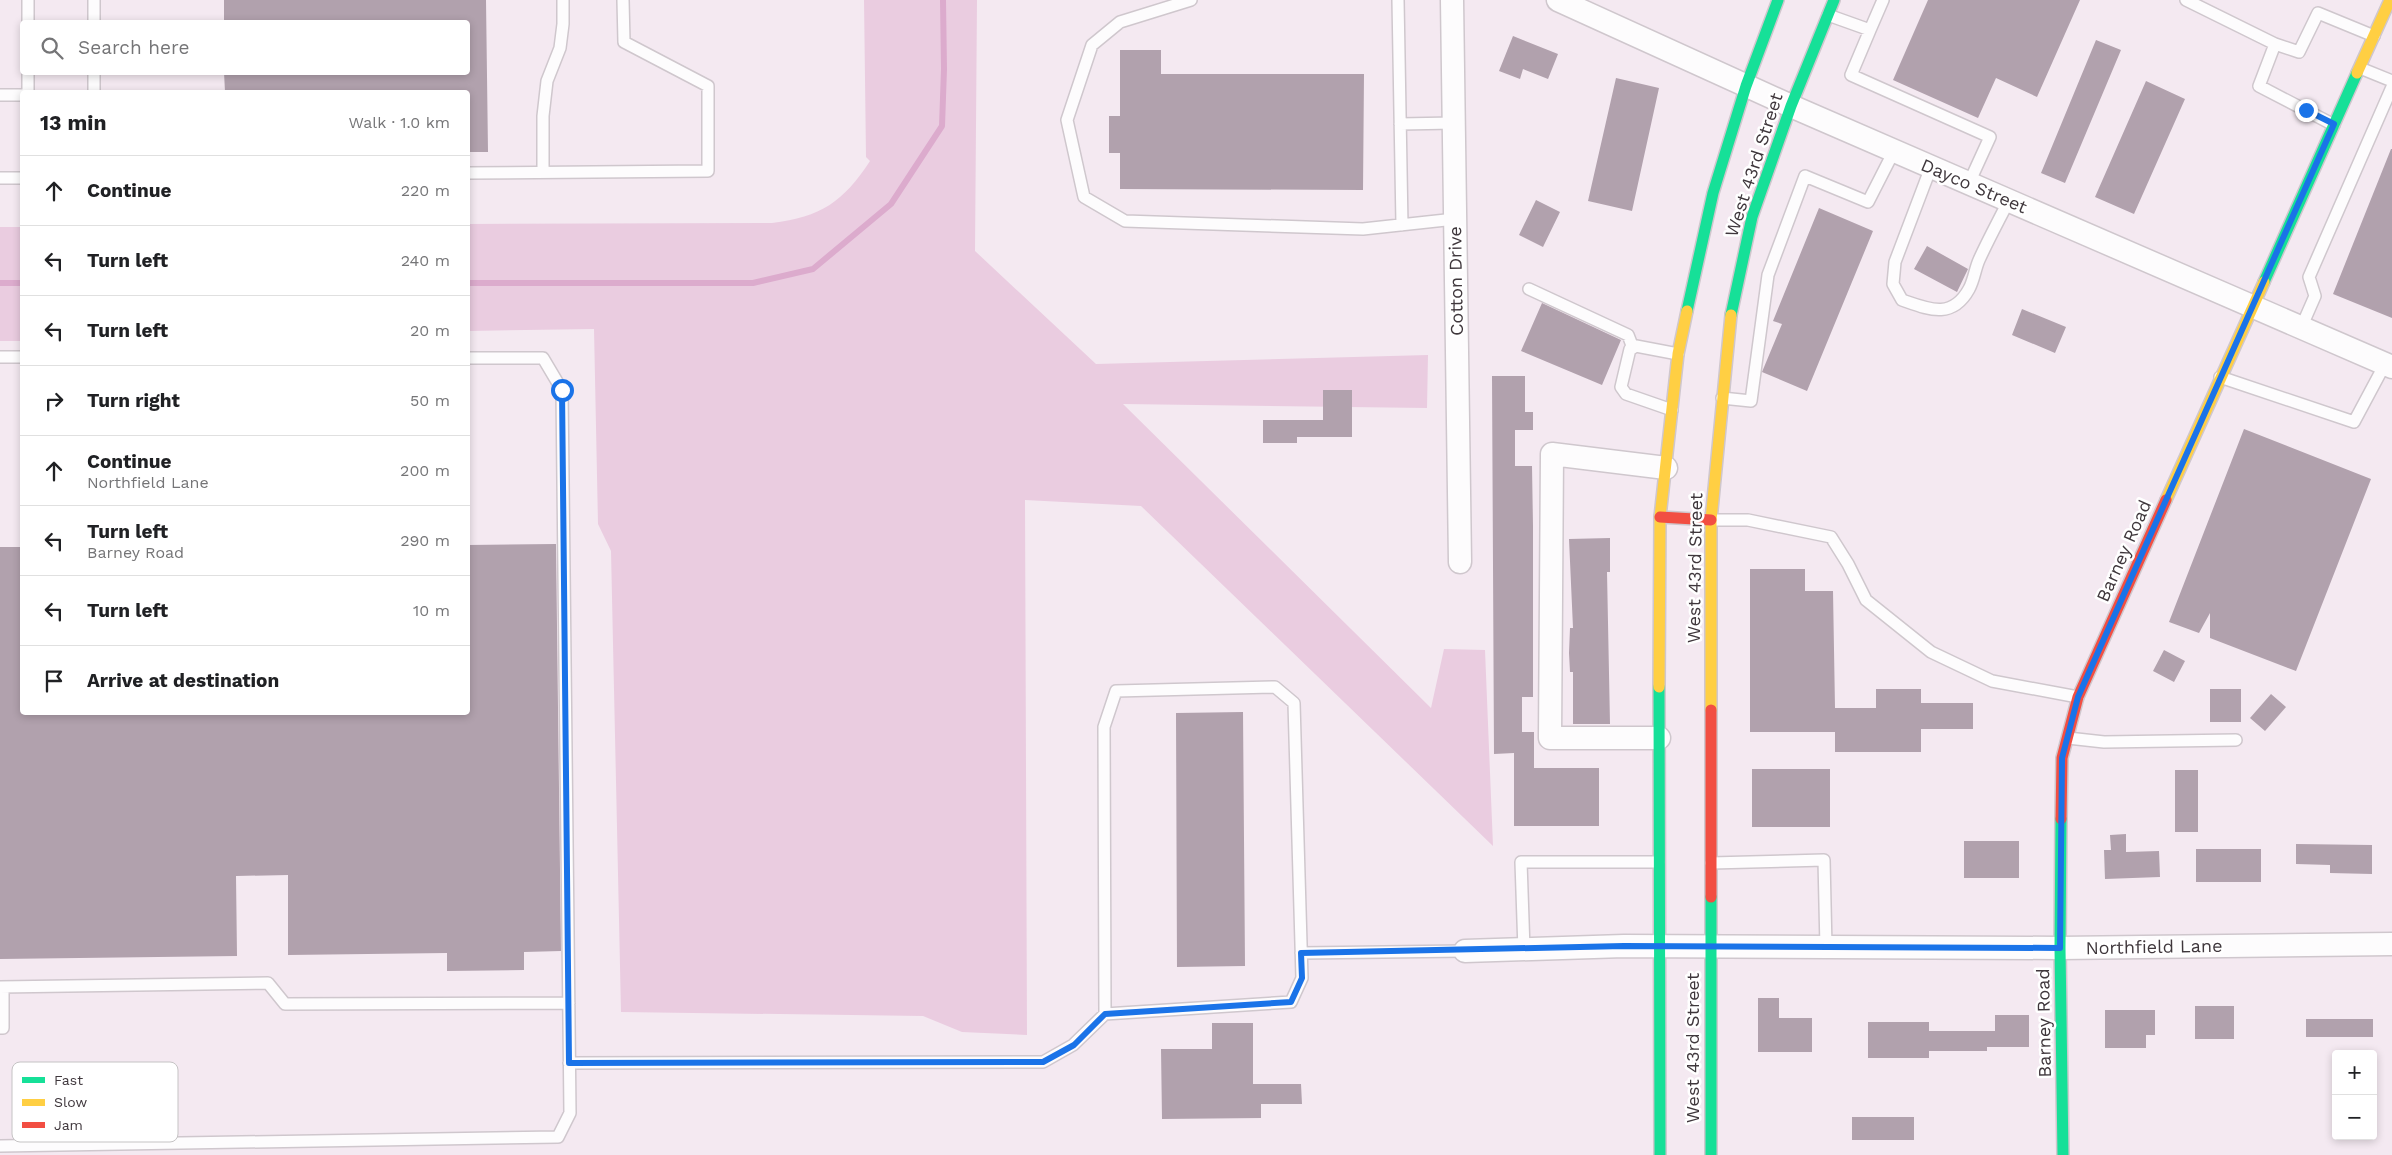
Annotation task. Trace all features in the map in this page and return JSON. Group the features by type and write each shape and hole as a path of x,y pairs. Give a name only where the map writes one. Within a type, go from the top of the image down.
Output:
{"main road":[{"name":"West 43rd Street","path":"1660,1155 1658,862 1660,517 1678,354 1713,192 1746,86 1778,0"},
{"name":"West 43rd Street","path":"1711,1155 1711,520 1728,329 1752,217 1791,106 1834,0"},
{"name":"Barney Road","path":"2063,1155 2060,948 2062,758 2078,697 2390,0"},
{"path":"1660,517 1711,520"}],"street":[{"name":"Cotton Drive","path":"1452,0 1460,562"},
{"name":"Dayco Street","path":"1558,0 1791,106 2389,365"},
{"path":"1659,738 1550,738 1552,454 1666,468"},
{"name":"Northfield Lane","path":"1465,951 1658,947 2060,948 2392,944"}],"lane":[{"path":"28,0 28,20"},
{"path":"94,0 94,20"},
{"path":"543,172 543,116 547,81 560,48 563,0"},
{"path":"470,173 708,170 708,86 624,42 623,0"},
{"path":"1191,0 1120,22 1092,44 1068,120 1084,197 1125,221 1363,228 1455,220"},
{"path":"1398,0 1402,225"},
{"path":"1883,0 1851,75 1990,137 1969,183"},
{"path":"2186,0 2275,44 2299,52 2318,13 2374,36"},
{"path":"1828,15 1870,30"},
{"path":"2275,44 2259,86 2334,124"},
{"path":"2360,68 2392,82"},
{"path":"28,75 28,90"},
{"path":"94,75 94,90"},
{"path":"2301,328 2314,296 2309,277 2392,87"},
{"path":"0,95 20,95"},
{"path":"1400,124 1454,123"},
{"path":"1722,398 1751,401 1768,275 1805,176 1868,202 1894,151"},
{"path":"1931,167 1908,233 1895,262 1893,284 1902,300 1933,311 1949,309 1962,299 1969,289 1979,260 2009,200"},
{"path":"0,178 20,178"},
{"path":"1529,289 1628,335 1633,348"},
{"path":"1672,410 1626,394 1621,387 1630,349 1636,346 1678,354"},
{"path":"0,357 20,357"},
{"path":"0,1146 558,1137 570,1113 562,390 543,358 470,358"},
{"path":"2220,377 2354,422 2389,365"},
{"path":"1711,520 1748,520 1831,537 1848,564 1866,600 1931,652 1992,681 2078,697"},
{"path":"569,1063 1043,1062 1074,1045 1105,1014 1291,1002 1302,978 1294,703 1276,687 1116,691 1104,727 1105,1014"},
{"path":"2068,738 2104,742 2236,740"},
{"path":"1711,863 1824,860 1826,948"},
{"path":"1524,950 1522,862 1658,862"},
{"path":"1301,953 1465,951"},
{"path":"0,1028 2,1028 1,987 268,983 285,1004 569,1003"}],"shaded area":[{"path":"864,0 977,0 975,251 1096,364 1428,355 1427,408 1123,404 1431,708 1444,649 1485,650 1493,846 1141,506 1025,500 1027,1035 962,1032 923,1016 621,1012 611,551 598,524 594,329 470,331 470,224 772,223 804,217 829,205 840,197 860,175 870,161 866,157"},
{"path":"0,227 20,227 20,341 0,341"}],"building":[{"path":"224,0 486,0 488,152 470,152 470,90 225,90 224,75 470,75 470,20 224,20"},
{"path":"1928,0 2080,0 2037,97 1996,78 1978,118 1893,80"},
{"path":"1513,36 1558,54 1548,79 1523,69 1520,79 1499,71"},
{"path":"2096,40 2121,50 2065,183 2041,173"},
{"path":"1120,50 1161,50 1161,74 1364,74 1363,190 1120,189 1120,153 1109,153 1109,116 1120,116"},
{"path":"1616,78 1659,88 1632,211 1588,201"},
{"path":"2146,81 2185,99 2134,214 2095,197"},
{"path":"2392,149 2392,318 2333,294"},
{"path":"1536,200 1560,212 1543,247 1519,235"},
{"path":"1819,208 1873,231 1807,391 1762,372 1782,324 1773,321"},
{"path":"1927,246 1968,269 1957,292 1914,269"},
{"path":"1542,303 1621,340 1602,385 1521,351"},
{"path":"2022,309 2066,327 2055,353 2012,335"},
{"path":"1492,376 1525,376 1525,412 1533,412 1533,430 1515,430 1515,466 1532,466 1533,697 1522,697 1522,732 1534,732 1534,768 1599,768 1599,826 1514,826 1514,753 1494,754"},
{"path":"1323,390 1352,390 1352,437 1297,437 1297,443 1263,443 1263,420 1323,420"},
{"path":"2244,429 2371,479 2296,671 2210,638 2210,613 2199,633 2169,622"},
{"path":"1610,538 1610,572 1607,572 1610,724 1573,724 1573,672 1570,672 1569,653 1570,628 1573,628 1569,539"},
{"path":"556,544 561,951 524,952 524,970 447,971 447,953 288,955 288,875 236,876 237,956 0,959 0,547 20,547 20,715 470,715 470,545"},
{"path":"1750,569 1805,569 1805,591 1833,591 1835,708 1876,708 1876,689 1921,689 1921,703 1973,703 1973,729 1921,729 1921,752 1835,752 1835,732 1750,732"},
{"path":"2164,650 2185,661 2174,682 2153,671"},
{"path":"2210,689 2241,689 2241,722 2210,722"},
{"path":"2271,694 2286,707 2265,731 2250,718"},
{"path":"1243,712 1245,966 1177,967 1176,713"},
{"path":"1752,769 1830,769 1830,827 1752,827"},
{"path":"2175,770 2198,770 2198,832 2175,832"},
{"path":"2126,834 2126,852 2159,851 2160,877 2105,879 2104,850 2111,850 2110,835"},
{"path":"1964,841 2019,841 2019,878 1964,878"},
{"path":"2296,844 2372,845 2372,874 2330,873 2330,865 2296,864"},
{"path":"2196,849 2261,849 2261,882 2196,882"},
{"path":"1758,998 1779,998 1779,1018 1812,1018 1812,1052 1758,1052"},
{"path":"2195,1006 2234,1006 2234,1039 2195,1039"},
{"path":"2105,1010 2155,1010 2155,1035 2146,1035 2146,1048 2105,1048"},
{"path":"1995,1015 2029,1015 2029,1047 1987,1047 1987,1051 1929,1051 1929,1058 1868,1058 1868,1022 1929,1022 1929,1031 1995,1031"},
{"path":"2306,1019 2373,1019 2373,1037 2306,1037"},
{"path":"1212,1023 1253,1023 1253,1084 1301,1084 1302,1104 1261,1104 1261,1118 1162,1119 1161,1049 1212,1049"},
{"path":"1852,1117 1914,1117 1914,1140 1852,1140"}],"waterway":[{"path":"470,283 753,283 813,269 891,204 942,126 944,69 943,0"},
{"path":"0,283 20,283"}],"traffic: fast":[{"path":"1687,311 1713,193 1746,86 1778,0"},
{"path":"1731,315 1752,217 1791,106 1834,0"},
{"path":"2264,282 2357,73"},
{"path":"1659,687 1660,1155"},
{"path":"2061,819 2060,948 2063,1155"},
{"path":"1711,897 1711,1155"}],"traffic: slow":[{"path":"2357,73 2390,0"},
{"path":"2166,500 2264,282"},
{"path":"1659,687 1660,517 1678,354 1687,311"},
{"path":"1711,710 1711,520 1731,315"}],"traffic: jam":[{"path":"2061,819 2062,758 2078,697 2166,500"},
{"path":"1660,517 1711,520"},
{"path":"1711,710 1711,897"}],"route":[{"path":"562,390 569,1063 1043,1062 1074,1045 1105,1014 1291,1002 1302,978 1301,953 1465,951 1624,946 2060,948 2062,758 2078,697 2334,124 2306,110"}]}
